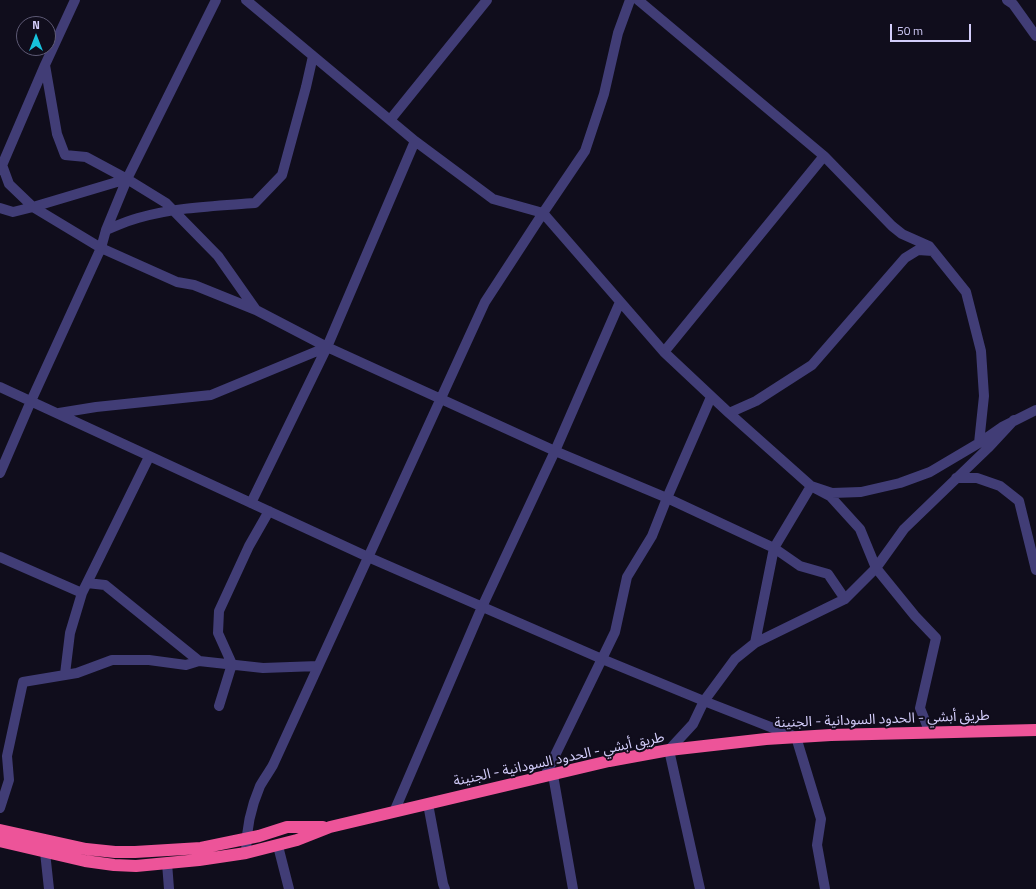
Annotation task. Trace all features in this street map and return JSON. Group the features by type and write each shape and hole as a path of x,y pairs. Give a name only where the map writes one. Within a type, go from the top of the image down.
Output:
{"highway":[{"name":"طريق أبشي - الحدود السودانية - الجنينة","path":"330,826 609,761 669,750 766,739 831,735 1036,730"},
{"path":"0,830 86,849 115,852 166,851 201,848 259,836 287,827 330,826"},
{"path":"0,841 85,861 136,866 246,853 297,840 330,826"},
{"path":"165,863 166,851"}],"street":[{"path":"75,0 1,168 9,184 33,206 100,248 177,282 194,284 256,310 327,347 442,398 555,451 667,498 774,548 800,566 828,574 845,599"},
{"path":"0,473 31,400 100,248 127,179 216,0"},
{"path":"246,0 415,141 493,199 543,213 664,352 729,414 811,486 830,496 860,529 876,568 915,616 936,638 920,708 930,732"},
{"path":"390,120 487,0"},
{"path":"246,853 246,839 249,823 260,786 273,765 485,302 585,151 604,94 618,33 630,0"},
{"path":"638,0 824,156 892,226 902,234 929,246 966,292 981,351 984,396 979,443"},
{"path":"1007,0 1013,4 1036,36"},
{"path":"106,230 137,218 174,210 194,207 255,203 282,175 306,88 313,56"},
{"path":"45,66 57,134 65,155 86,157 127,179 166,203 218,256 256,310"},
{"path":"251,503 327,347 415,141"},
{"path":"664,352 824,156"},
{"path":"0,208 13,212 127,179"},
{"path":"729,414 756,401 812,365 905,258 918,250 933,251"},
{"path":"394,812 482,607 555,451 620,302"},
{"path":"59,413 96,407 211,395 327,347"},
{"path":"0,387 368,557 602,659 796,737 822,819 817,845 825,889"},
{"path":"573,889 549,775 615,632 627,577 652,536 667,498 712,397"},
{"path":"811,486 832,493 839,493 861,492 900,483 930,472 979,443 1002,427 1036,410"},
{"path":"700,889 669,750 693,724 704,701 735,659 755,643 845,599 876,568 904,529 1014,420"},
{"path":"65,674 70,633 82,593 149,456"},
{"path":"956,478 977,478 1000,486 1019,501 1036,570"},
{"path":"755,643 774,548 811,486"},
{"path":"219,706 232,664 218,633 219,611 249,546 269,511"},
{"path":"0,557 82,593"},
{"path":"87,583 105,585 198,661"},
{"path":"0,808 10,780 7,756 23,682 77,673 112,660 149,660 186,665 198,661 263,668 318,666"},
{"path":"428,804 445,889"},
{"path":"278,846 289,889"},
{"path":"45,852 49,889"},
{"path":"165,863 169,889"}]}
